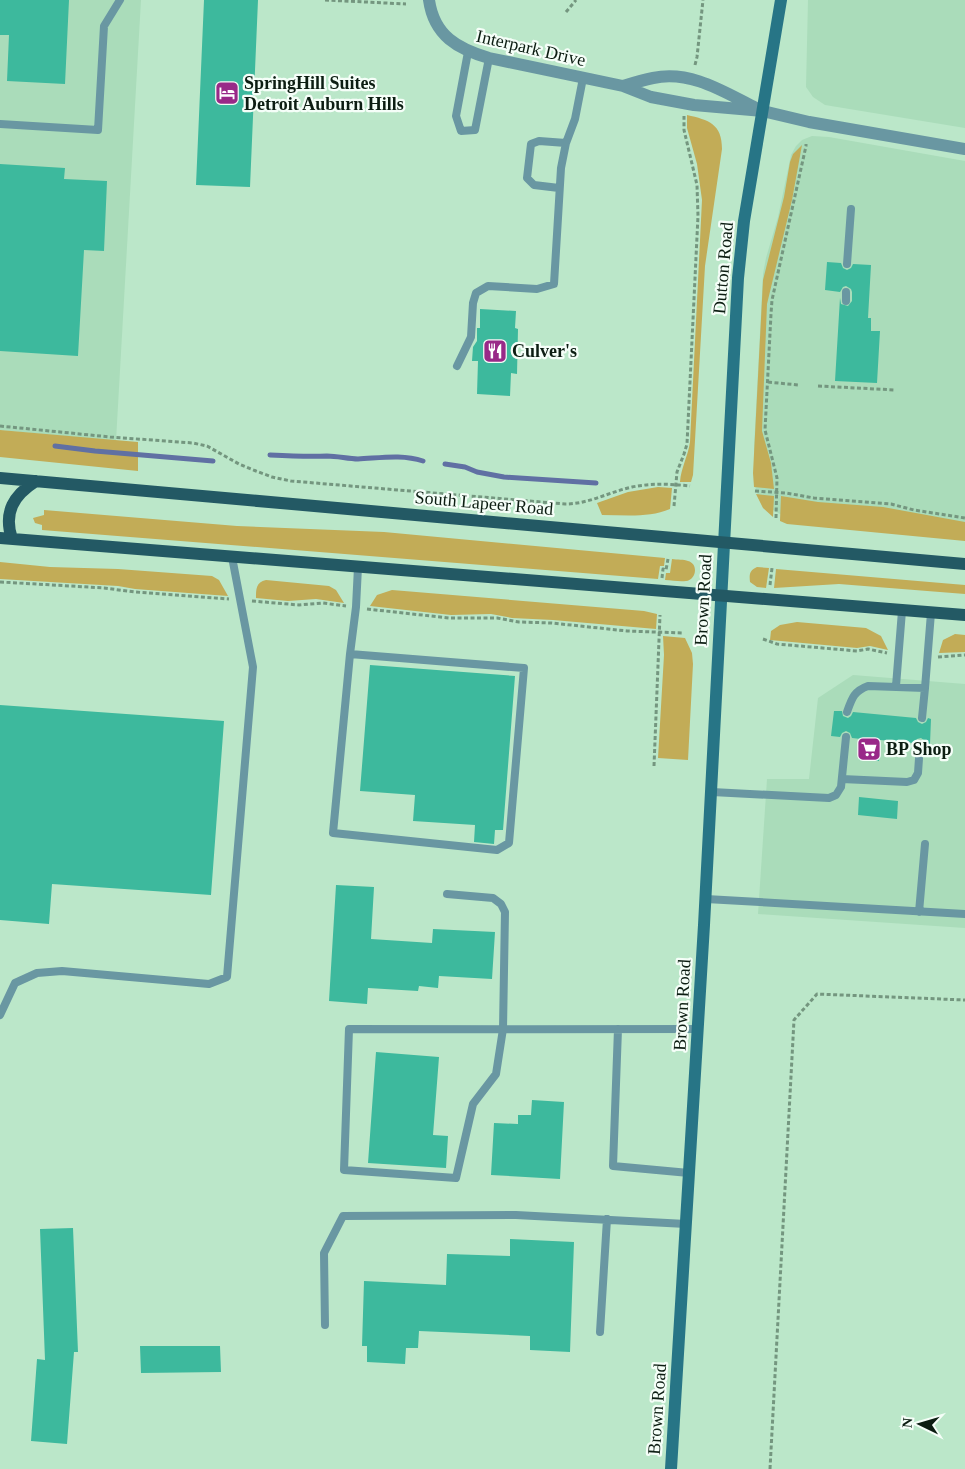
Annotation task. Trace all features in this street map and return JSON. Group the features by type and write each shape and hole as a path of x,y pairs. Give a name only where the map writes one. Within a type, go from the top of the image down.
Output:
{"main road":[{"name":"Dutton Road","path":"724,542 740,255 781,0"},
{"name":"South Lapeer Road","path":"0,478 965,564"},
{"path":"36,481 23,489 15,498 10,509 9,530 6,538 965,615"},
{"name":"Brown Road","path":"671,1469 706,899 724,542"}],"street":[{"name":"Interpark Drive","path":"429,0 434,19 442,33 454,45 468,52 489,58 623,86 651,97 694,105 763,111 809,122 965,149"},
{"name":"Interpark Drive","path":"623,86 654,77 682,77 701,81 763,111"}],"lane":[{"path":"0,124 98,130 104,26 120,0"},
{"path":"468,52 456,116 461,131 475,130 489,58"},
{"path":"457,366 471,337 473,303 476,293 488,286 537,289 554,284 559,188 566,143 575,119 583,78"},
{"path":"559,188 534,185 527,178 531,144 540,141 566,143"},
{"path":"847,264 851,209"},
{"path":"846,292 846,301"},
{"path":"0,1015 15,983 37,973 62,972 209,984 227,977 253,667 242,600 232,557"},
{"path":"350,654 524,668 510,843 498,850 333,833 350,654 356,607 358,567"},
{"path":"896,686 902,611"},
{"path":"922,718 931,613"},
{"path":"847,712 852,699 860,689 868,686 925,688"},
{"path":"712,792 829,798 836,795 841,788 846,738"},
{"path":"842,779 906,782 914,780 918,773 920,744"},
{"path":"919,912 925,844"},
{"path":"447,894 493,898 501,904 505,912 503,1029 496,1074 473,1104 456,1178 344,1170 349,1030 503,1029 698,1029"},
{"path":"706,899 965,914"},
{"path":"618,1029 614,1166 689,1173"},
{"path":"325,1325 324,1253 343,1216 516,1215 686,1224"},
{"path":"600,1332 606,1219"}],"path":[{"path":"325,0 406,4"},
{"path":"566,12 576,0"},
{"path":"697,57 703,0"},
{"path":"674,506 677,472 687,444 698,216 697,185 683,123"},
{"path":"776,518 775,466 765,430 772,300 806,144"},
{"path":"768,382 798,385"},
{"path":"818,386 895,390"},
{"path":"0,426 110,437 193,442 207,446 239,464 272,478 310,482 565,504 583,503 631,487 650,484 690,486"},
{"path":"755,491 891,504 914,510 965,518"},
{"path":"662,579 663,569 666,570 668,559"},
{"path":"770,588 772,568"},
{"path":"0,582 104,588 299,605 323,603 450,618 496,618 519,622 683,634"},
{"path":"654,766 660,616"},
{"path":"763,639 777,644 857,651 868,649 888,653"},
{"path":"938,657 965,655"},
{"path":"770,1469 794,1020 817,994 965,1000"}],"shaded area":[{"path":"0,0 141,0 116,441 0,430"},
{"path":"808,0 965,0 965,128 825,105 813,97 806,87"},
{"path":"687,115 708,121 713,125 720,134 722,149 705,266 693,475 691,482 680,482 690,442 702,200 697,164 687,128"},
{"path":"812,136 829,137 965,161 965,535 795,519 780,514 766,506 758,496 755,486 754,448 763,274 778,217 791,155 802,140"},
{"path":"802,145 792,200 767,304 762,431 771,463 774,489 754,487 753,473 763,280 784,197 790,162 793,154"},
{"path":"0,430 138,442 138,471 0,457"},
{"path":"658,487 672,488 670,509 662,512 645,515 602,515 597,503 628,492"},
{"path":"756,494 774,496 773,517 763,508"},
{"path":"781,496 818,502 883,507 965,522 965,541 787,524 780,521"},
{"path":"44,510 237,526 384,532 665,558 664,566 660,566 658,579 42,530 42,525 35,523 33,518 44,515"},
{"path":"672,559 685,560 694,565 695,572 692,578 683,581 665,580 666,573 670,573"},
{"path":"0,562 50,567 118,569 212,576 219,580 228,596 118,586 0,579"},
{"path":"757,567 769,568 766,588 757,587 750,582 751,573"},
{"path":"776,569 965,585 965,594 839,584 774,588"},
{"path":"266,580 329,586 336,590 344,603 316,599 288,601 256,598 258,584"},
{"path":"392,590 644,611 657,614 656,629 512,618 491,614 451,615 370,606 377,595"},
{"path":"797,622 866,628 881,636 888,650 870,646 857,648 770,640 771,631 780,625"},
{"path":"955,634 965,635 965,652 939,653 943,640"},
{"path":"663,636 685,638 692,653 688,760 658,758 664,655"},
{"path":"853,675 965,684 965,928 758,914 767,779 809,779 818,698"}],"building":[{"path":"0,0 69,0 65,84 7,81 9,35 0,35"},
{"name":"SpringHill Suites Detroit Auburn Hills","path":"204,0 258,0 250,187 196,185"},
{"path":"0,164 65,168 64,179 107,181 104,251 84,250 78,356 0,351"},
{"path":"827,262 841,263 843,268 847,270 853,264 871,265 868,318 871,318 871,331 880,331 877,383 835,381 840,298 841,304 848,306 852,301 852,292 846,286 840,292 825,290"},
{"name":"Culver's","path":"480,309 516,311 515,328 518,329 517,374 511,373 510,396 477,394 478,361 472,361 473,347 477,341 477,328 480,328"},
{"path":"370,665 515,676 503,830 495,830 494,844 474,842 475,825 413,821 415,795 360,791"},
{"path":"0,705 224,721 211,895 52,884 49,924 0,920"},
{"path":"834,711 842,711 843,716 848,718 853,712 916,718 922,724 928,718 931,719 930,744 926,744 921,738 917,739 914,743 880,740 879,761 859,760 861,739 852,738 850,733 846,731 840,737 831,736"},
{"path":"859,797 898,801 897,819 858,815"},
{"path":"336,885 374,887 371,939 432,943 433,929 495,932 492,979 439,976 438,988 419,986 418,991 368,988 367,1004 329,1001"},
{"path":"376,1052 439,1057 433,1135 448,1136 446,1168 368,1163"},
{"path":"532,1100 564,1102 560,1179 491,1175 494,1123 518,1124 518,1115 531,1115"},
{"path":"73,1228 78,1352 74,1352 67,1444 31,1441 37,1359 45,1360 40,1229"},
{"path":"510,1239 574,1242 570,1352 530,1350 530,1336 419,1331 418,1348 406,1348 405,1364 367,1362 367,1346 362,1346 364,1281 446,1285 447,1254 510,1256"},
{"path":"140,1346 220,1346 221,1372 141,1373"}],"waterway":[{"path":"55,446 213,461"},
{"path":"270,455 331,456 358,459 399,457 423,461"},
{"path":"445,464 504,477 596,483"}],"place":[{"name":"SpringHill Suites Detroit Auburn Hills","path":"227,93"},
{"name":"Culver's","path":"495,351"},
{"name":"BP Shop","path":"869,749"}]}
